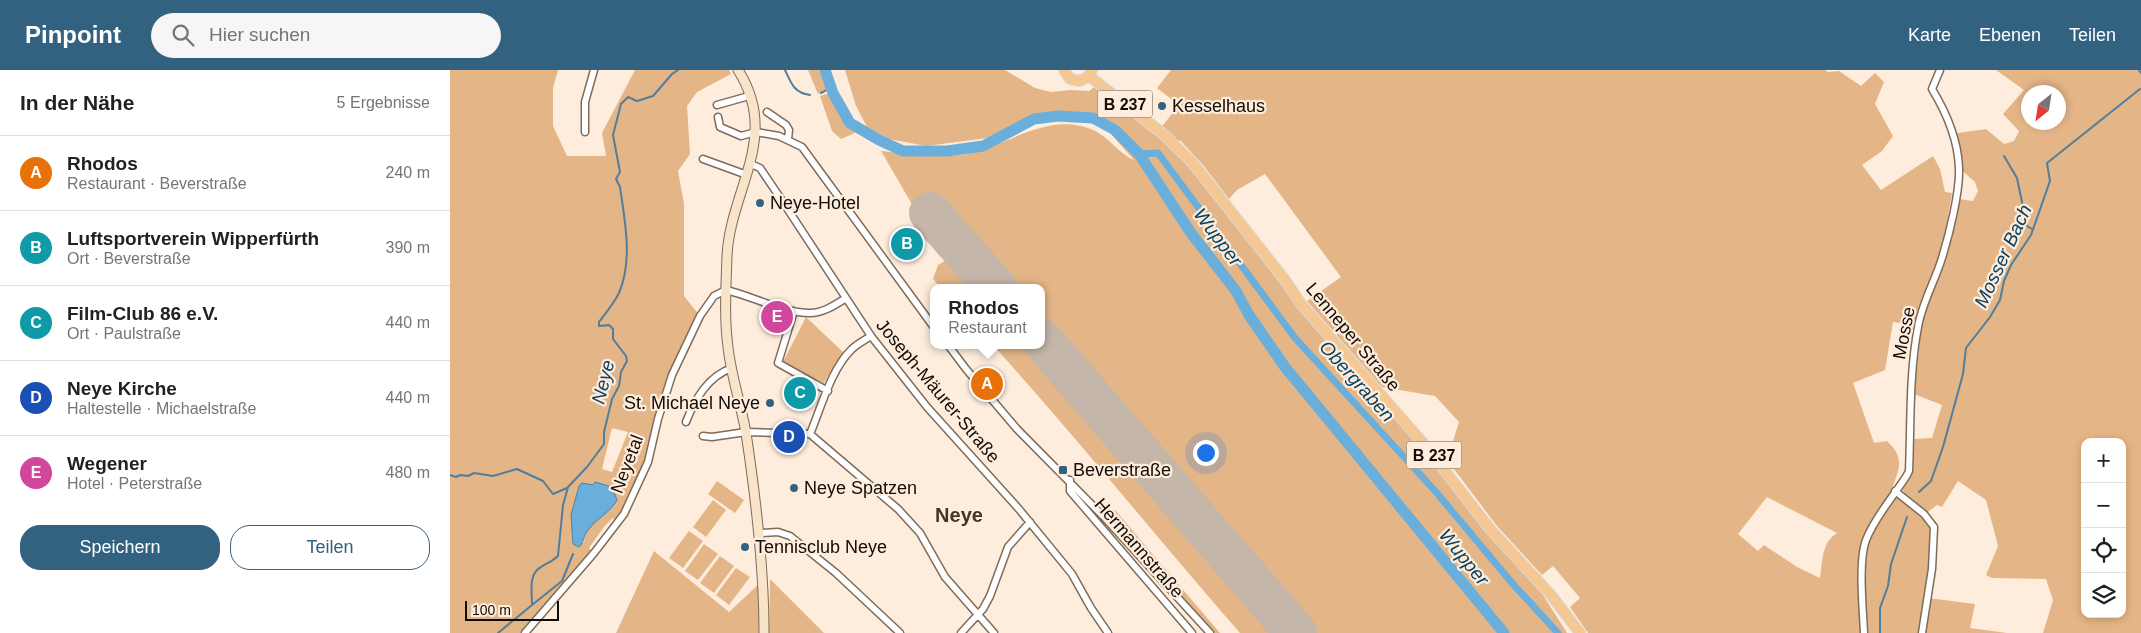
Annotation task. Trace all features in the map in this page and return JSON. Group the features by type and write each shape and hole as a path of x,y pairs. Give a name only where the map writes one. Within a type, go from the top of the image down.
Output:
{"main road":[{"path":"1064,70 1070,79 1076,81 1083,80 1090,73"},
{"name":"Lenneper Straße","path":"1090,73 1161,132 1192,162 1285,280 1302,305 1424,444 1492,530 1551,595 1580,633"}],"street":[{"path":"585,132 585,102 594,70"},
{"path":"738,70 749,96 756,132 751,164 728,239 726,290 728,349 746,432 760,534 764,633"},
{"name":"Mosse","path":"1864,633 1862,576 1865,542 1909,471 1912,373 1918,325 1946,245 1958,180 1959,168 1951,134 1942,105 1932,89 1940,70"},
{"path":"717,105 749,96"},
{"path":"767,112 786,126 789,130 788,139"},
{"path":"718,117 720,127 737,135 756,132 788,139 802,147 930,322"},
{"path":"703,159 747,175"},
{"name":"Joseph-Mäurer-Straße","path":"751,164 760,168 871,336 927,407 1030,522 1072,574 1108,633"},
{"path":"726,290 794,311 811,313 828,308 846,298"},
{"name":"Neyetal","path":"525,633 578,572 624,514 648,462 658,418 672,375 700,316 714,296 726,290"},
{"path":"794,311 778,363 828,391"},
{"path":"810,434 842,361 852,349 871,336"},
{"path":"951,349 1017,429 1070,480 1210,633"},
{"path":"686,422 691,409 708,382 723,371 732,368"},
{"path":"703,436 712,437 746,432 810,434 898,509 920,534 945,577 976,615 994,633"},
{"name":"Hermannstraße","path":"1070,480 1070,491 1192,633"},
{"path":"1896,491 1924,514 1934,527 1931,578 1922,633"},
{"path":"961,633 983,609 990,596 1008,547 1030,522"},
{"path":"760,534 778,532 790,536 836,573 900,633"}],"shaded area":[{"path":"450,70 558,70 553,88 553,126 567,156 606,156 602,133 635,70 729,70 731,74 697,92 687,106 690,154 678,171 684,204 684,296 700,316 672,375 648,462 616,523 613,518 604,527 589,548 594,553 525,633 450,633","holes":["612,428 628,432 612,472 602,469","582,483 593,485 584,543 573,544 571,515 579,486"]},
{"path":"808,70 819,70 827,88 818,94"},
{"path":"845,70 1005,70 1035,88 1051,92 1089,91 1094,87 1155,135 1179,105 1157,88 1171,70 1825,70 1828,72 1839,71 1861,86 1875,73 1884,82 1875,104 1893,136 1882,151 1862,165 1881,190 1933,156 1940,169 1945,192 1952,193 1943,245 1915,325 1893,322 1885,370 1853,383 1874,443 1887,441 1896,452 1899,461 1899,468 1892,487 1869,535 1893,500 1897,497 1902,499 1926,520 1933,529 1928,598 1975,604 1970,628 2007,633 1588,633 1570,607 1580,598 1553,566 1542,575 1497,526 1447,460 1459,422 1435,396 1382,387 1307,301 1341,277 1265,174 1237,190 1229,199 1203,165 1180,140 1173,149 1222,205 1298,307 1410,434 1488,533 1543,595 1567,633 1240,633 1056,416 997,349 1045,349 1045,284 937,284 933,279 938,265 945,261 881,151 930,156 960,155 993,146 1041,128 1057,125 1074,125 1097,132 1134,160 1094,115 1054,115 1029,120 1003,136 926,146 889,139 867,127 856,106","holes":["1767,497 1837,533 1825,547 1820,578 1797,567 1764,545 1758,551 1738,534"]},
{"path":"1996,70 2141,70 2141,633 2043,633 2053,600 2046,579 1992,578 1986,575 1998,546 1986,500 1958,481 1942,507 1937,505 1925,514 1902,490 1911,472 1912,439 1932,438 1942,405 1914,394 1922,322 1959,199 1973,201 1978,191 1975,182 1959,168 1951,134 1986,129 2004,144 2014,141 2019,131 2003,114 2021,93 2021,130 2066,130 2066,85 2021,85 2021,88"},
{"path":"829,93 841,116 855,133 841,139 832,131 820,96"},
{"path":"806,317 843,352 824,383 783,362"},
{"path":"717,481 744,500 735,513 708,494"},
{"path":"713,500 726,510 706,537 693,527"},
{"path":"1115,510 1220,633 1210,633 1105,518"},
{"path":"689,531 703,541 683,568 669,558"},
{"path":"704,544 718,554 698,580 685,571"},
{"path":"654,551 729,612 760,583 759,633 616,633"},
{"path":"720,556 734,566 714,593 700,583"},
{"path":"736,568 750,577 729,605 716,595"},
{"path":"770,579 824,633 769,633"}],"water":[{"path":"595,482 612,487 617,500 588,530 579,547 573,544 571,515 579,486 582,483 593,485"}],"waterway":[{"name":"Neye","path":"498,633 532,605 532,579 534,574 558,556 563,505 568,487 587,467 604,444 604,432 612,399 619,386 621,372 627,361 626,356 613,339 613,329 609,325 599,326 599,322 619,293 626,267 626,227 620,187 616,179 620,172 613,135 621,104 628,97 637,101 653,96 672,74 678,70"},
{"name":"Neye","path":"785,70 791,83 797,90 810,95"},
{"name":"Wupper","path":"825,70 833,93 850,123 903,151 947,151 983,146 1034,119 1058,116 1093,118 1115,130 1139,154 1191,233 1236,291 1249,315 1285,367 1504,633"},
{"name":"Neye","path":"821,93 832,87"},
{"name":"Mosser Bach","path":"1919,492 1931,481 1943,447 1963,374 1966,348 1990,317 2000,300 2004,281 2011,265 2031,235 2050,181 2047,163 2140,89"},
{"name":"Obergraben","path":"1139,154 1158,153 1295,338 1436,492 1512,583 1558,633"},
{"path":"2004,156 2017,178 2027,226 2032,229"},
{"path":"450,475 456,477 460,475 468,476 474,473 493,476 517,469 543,481 553,494 567,488"},
{"name":"Mosser Bach","path":"1880,633 1880,608 1888,586 1891,564 1907,517"},
{"path":"532,605 562,581 573,554"}],"runway":[{"path":"930,213 992,284"},
{"path":"1045,344 1296,633"}],"place":[{"name":"Kesselhaus","path":"1162,106"},
{"name":"Neye-Hotel","path":"760,203"},
{"name":"Luftsportverein Wipperfürth","path":"907,244"},
{"name":"Wegener","path":"777,317"},
{"name":"Rhodos","path":"987,384"},
{"name":"Film-Club 86 e.V.","path":"800,393"},
{"name":"St. Michael Neye","path":"770,403"},
{"name":"Neye Kirche","path":"789,437"},
{"name":"Beverstraße","path":"1063,470"},
{"name":"Neye Spatzen","path":"794,488"},
{"name":"Tennisclub Neye","path":"745,547"}],"district":[{"name":"Neye","path":"959,515"}]}
